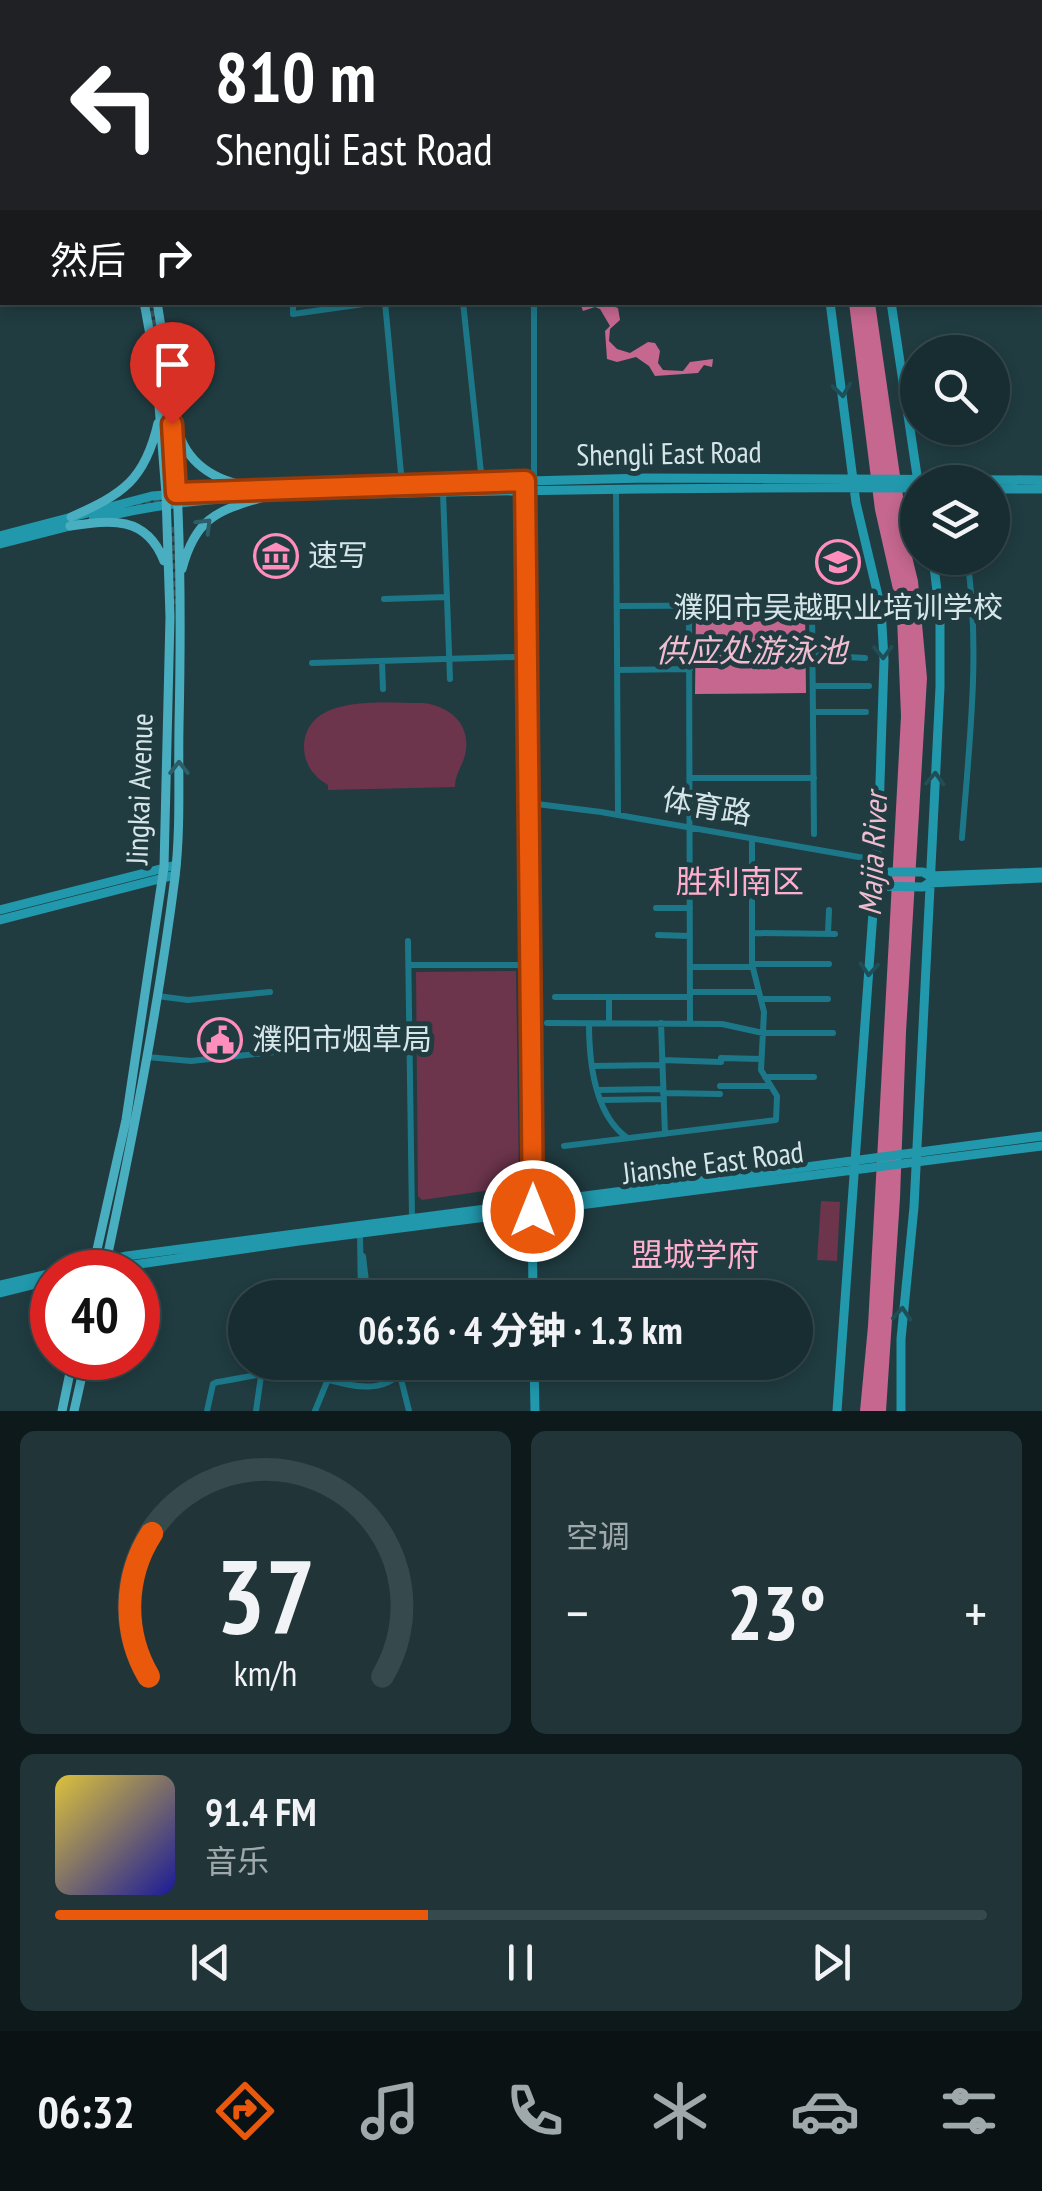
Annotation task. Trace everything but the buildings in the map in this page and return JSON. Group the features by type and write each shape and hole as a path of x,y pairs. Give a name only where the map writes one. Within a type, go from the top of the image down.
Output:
{"main road":[{"name":"Jingkai Avenue","path":"109,1250 148,1057 175,870 180,801 179,581 161,410 144,305"},
{"name":"Jingkai Avenue","path":"95,1250 126,1120 163,873 172,404 157,305"},
{"path":"172,404 180,437 200,466 222,480 261,493"},
{"path":"70,522 132,483 147,462 161,410"},
{"path":"179,581 189,544 203,524 261,493"},
{"path":"70,522 111,522 136,527 158,547 168,571"},
{"path":"62,1411 69,1380"},
{"path":"74,1411 81,1380"}],"street":[{"path":"293,305 294,314 318,306"},
{"path":"382,305 402,484"},
{"path":"463,305 482,482"},
{"path":"534,305 528,484 534,1280"},
{"path":"830,305 883,630 877,886 860,1164 837,1411"},
{"path":"891,305 915,465"},
{"name":"Shengli East Road","path":"1010,481 1042,480"},
{"name":"Shengli East Road","path":"70,522 171,498 402,484 482,482 616,488 857,483"},
{"name":"Shengli East Road","path":"261,493 443,492 528,484 900,483"},
{"path":"616,488 618,815"},
{"path":"1010,489 1042,490"},
{"path":"443,492 450,679"},
{"path":"0,536 70,522"},
{"path":"0,544 70,522"},
{"path":"901,1411 900,1339 941,655 934,575"},
{"path":"962,838 972,664 969,575"},
{"path":"384,600 448,598"},
{"path":"689,605 690,1023"},
{"path":"617,606 812,605 814,834"},
{"path":"812,656 865,658"},
{"path":"312,663 512,657"},
{"path":"382,661 383,689"},
{"path":"617,670 690,669"},
{"path":"812,686 869,686"},
{"path":"813,712 866,712"},
{"path":"690,778 814,778"},
{"name":"体育路","path":"529,804 618,815 876,860"},
{"path":"564,1146 776,1120 777,1096 764,1077 760,1059 760,996 752,966 752,838"},
{"path":"0,910 175,870"},
{"path":"877,872 926,879"},
{"path":"0,920 163,873"},
{"path":"877,886 926,879 1042,875"},
{"path":"656,908 690,908"},
{"path":"752,933 831,933 829,910"},
{"path":"658,935 690,936"},
{"path":"408,941 412,1217"},
{"path":"409,964 531,965"},
{"path":"690,967 830,964"},
{"path":"157,996 188,1000 270,992"},
{"path":"555,997 828,999"},
{"path":"608,997 609,1023"},
{"path":"547,1023 722,1024 763,1033 833,1033"},
{"path":"588,1023 600,1100 614,1128 627,1138"},
{"path":"661,1023 665,1134"},
{"path":"148,1057 191,1061 292,1050"},
{"path":"593,1066 760,1059"},
{"path":"764,1077 814,1078"},
{"path":"600,1100 769,1086"},
{"path":"598,1090 663,1094"},
{"name":"Jianshe East Road","path":"160,1260 1042,1136"},
{"name":"Jianshe East Road","path":"913,1157 1042,1146"},
{"name":"Jianshe East Road","path":"160,1258 412,1217 533,1206"},
{"path":"360,1233 364,1280"},
{"name":"Jianshe East Road","path":"0,1285 30,1280"},
{"path":"0,1293 30,1286"},
{"path":"207,1411 213,1384 235,1380"},
{"path":"256,1411 262,1380"},
{"path":"319,1380 373,1387 389,1380"},
{"path":"401,1380 408,1411"},
{"path":"534,1380 535,1411"},
{"path":"315,1411 326,1382"}],"shaded area":[{"path":"370,703 424,703 451,713 462,726 465,755 455,787 328,790 328,785 308,764 304,747 308,729 318,717 333,709"},
{"path":"516,971 519,1179 512,1187 422,1200 418,1196 416,972"},
{"path":"821,1201 840,1202 837,1261 817,1260"}],"water":[{"path":"581,305 618,308 620,320 610,329 609,341 630,353 648,342 655,343 663,370 683,371 690,362 713,359 712,367 704,365 698,373 655,376 636,357 617,362 607,359 605,331 610,326 600,309 583,311"},
{"path":"849,305 875,305 900,476 900,575 917,575 927,678 886,1411 860,1411 901,716 899,616 875,510"},
{"name":"供应处游泳池","path":"805,608 806,693 695,694 696,610"}],"tunnel":[{"path":"151,305 162,369 169,480"},
{"path":"110,512 166,499"},
{"path":"171,527 176,604"}],"place":[{"name":"速写","path":"276,556"},
{"name":"濮阳市吴越职业培训学校","path":"838,562"},
{"name":"濮阳市烟草局","path":"220,1040"}],"district":[{"name":"胜利南区","path":"740,882"},
{"name":"盟城学府","path":"695,1255"}],"route":[{"path":"172,424 176,493 525,481 533,1211"}],"water label":[{"name":"Majia River","path":"873,854"}]}
